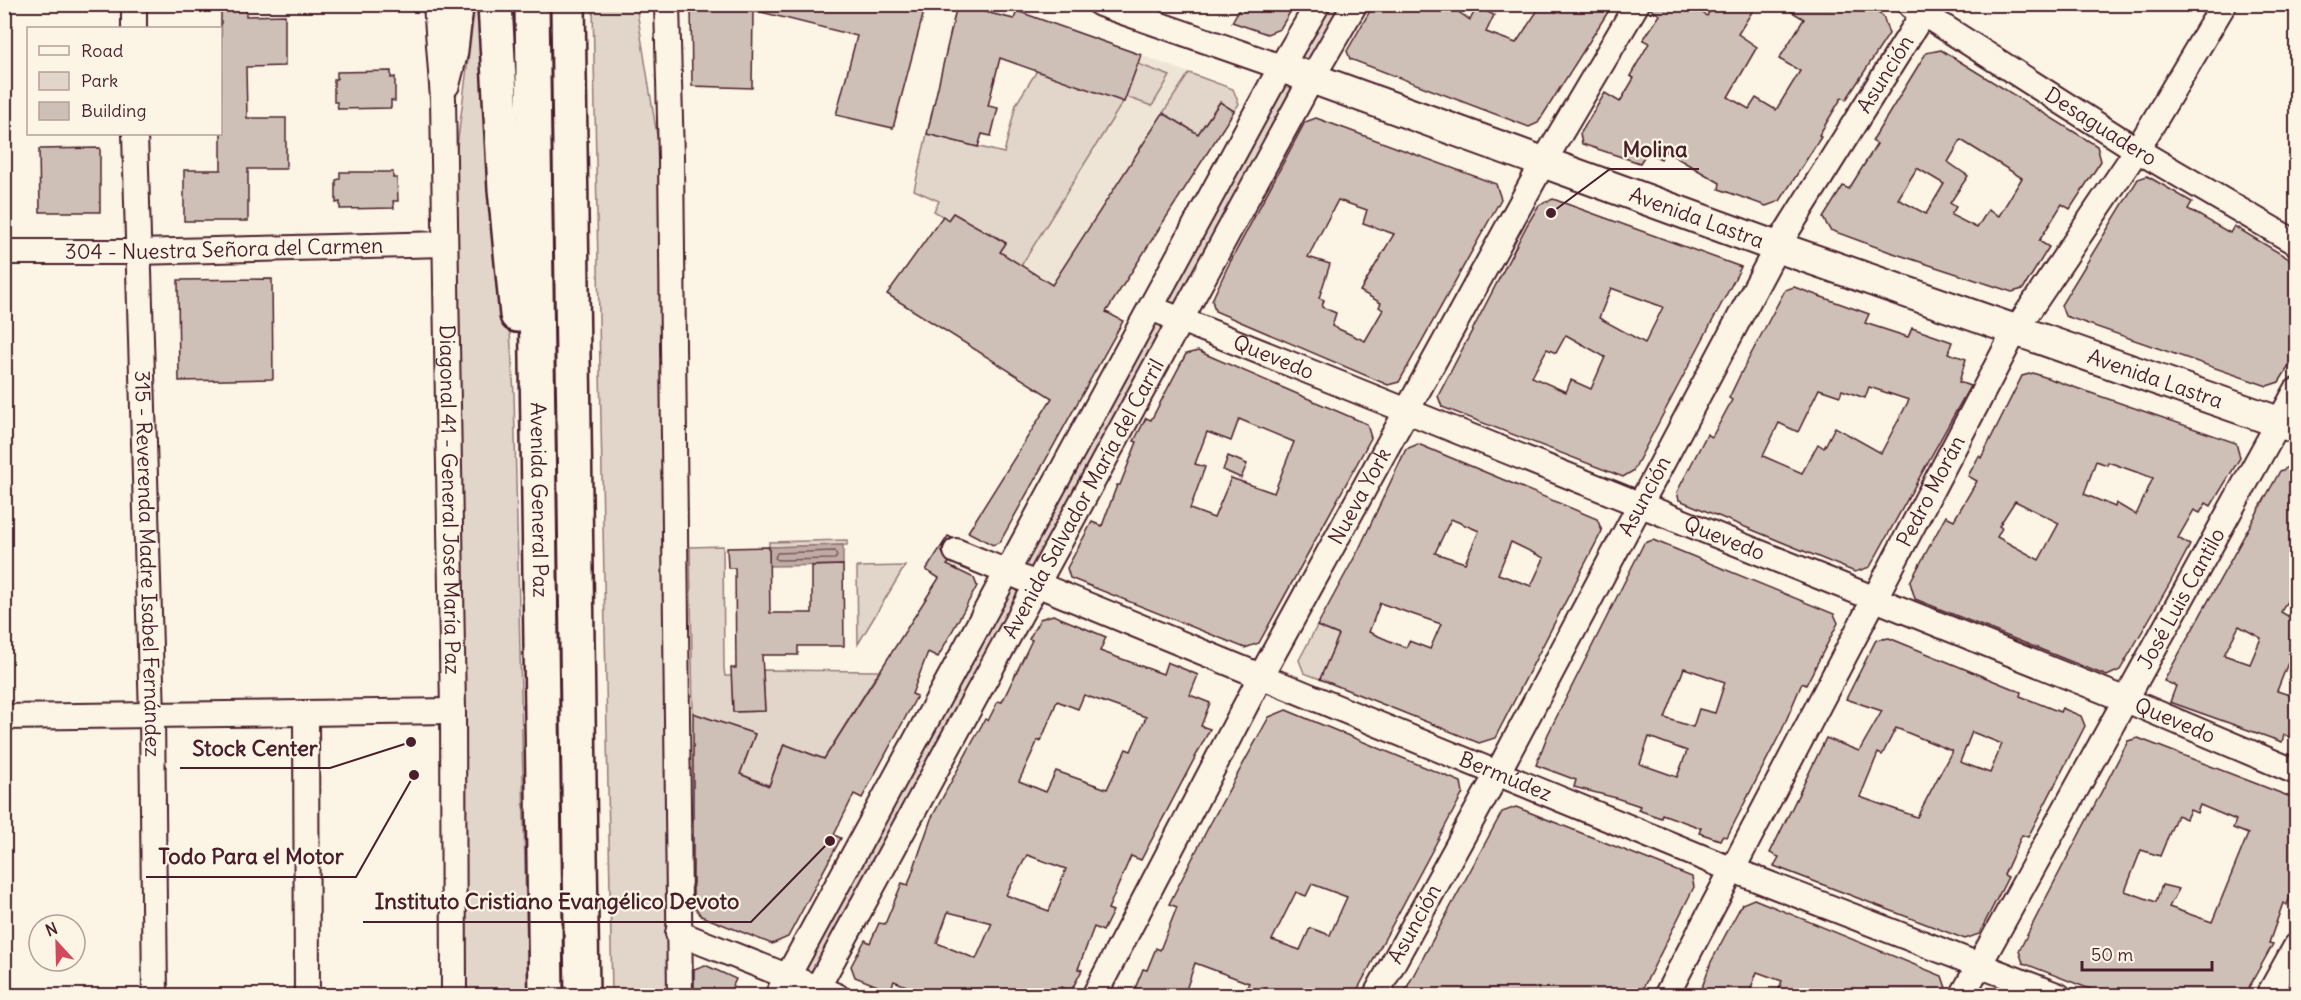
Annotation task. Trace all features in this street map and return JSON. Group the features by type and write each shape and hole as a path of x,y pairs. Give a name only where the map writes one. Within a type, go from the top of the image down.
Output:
{"highway":[{"path":"495,4 505,189 518,328 539,477"},
{"name":"Avenida General Paz","path":"532,4 546,996"},
{"name":"Avenida General Paz","path":"568,4 582,996"}],"main road":[{"name":"Avenida Lastra","path":"1281,67 1777,247 2287,425"}],"street":[{"path":"134,4 134,27"},
{"name":"Diagonal 41 - General José María Paz","path":"436,4 443,99 453,711 454,996"},
{"path":"443,99 455,54 461,4"},
{"path":"650,4 668,94"},
{"path":"667,4 676,525 680,996"},
{"name":"Avenida Lastra","path":"1100,4 1281,67"},
{"name":"Avenida Salvador María del Carril","path":"782,986 1281,67 1318,4"},
{"name":"Avenida Salvador María del Carril","path":"822,993 1037,585 1312,78 1355,4"},
{"name":"Nueva York","path":"1094,996 1261,676 1543,163 1637,4"},
{"name":"Pedro Morán","path":"1666,996 2014,330 2137,150 2224,4"},
{"name":"Desaguadero","path":"1920,8 2137,150 2296,243"},
{"name":"Asunción","path":"1375,996 1497,774 1638,504 1777,247 1920,8"},
{"name":"315 - Reverenda Madre Isabel Fernández","path":"135,135 152,716 155,996"},
{"name":"304 - Nuestra Señora del Carmen","path":"4,252 137,252 444,244"},
{"name":"Quevedo","path":"1150,308 2124,699 2296,772"},
{"name":"José Luis Cantilo","path":"1962,996 2124,699 2287,425 2296,391"},
{"name":"Bermúdez","path":"956,551 1733,870 2059,996"},
{"path":"4,717 453,711"},
{"path":"306,714 307,996"},
{"path":"678,933 782,986 822,993"},
{"path":"2268,996 2296,946"}],"shaded area":[{"path":"1141,55 1233,89 1239,104 1052,398 887,294 943,216 953,213 972,225 983,241 990,232 1006,243"}],"green space":[{"path":"475,5 489,5 514,394 528,995 467,995 458,315 453,178"},
{"path":"593,5 636,5 658,142 662,201 670,995 612,995"},
{"path":"1318,5 1355,5 813,995 777,996"},
{"path":"1064,28 1141,55 1138,64 1170,76 1152,106 1126,97 1021,266 1000,252 1006,243 990,232 983,242 971,224 953,213 948,220 934,211 939,201 914,190 927,134 1004,153 1016,104"},
{"path":"1189,73 1233,89 1239,104 1234,111 1219,103 1198,134 1163,113"},
{"path":"847,540 847,545 769,547 769,542"},
{"path":"723,546 724,668 725,676 732,676 733,712 765,711 763,670 879,671 824,759 784,744 769,785 740,774 755,734 693,713 690,547"},
{"path":"905,566 858,644 857,567"},
{"path":"1317,626 1339,635 1320,679 1304,673 1299,660"}],"water":[{"path":"843,545 843,565 769,566 769,547"}],"building":[{"path":"221,4 246,4 246,16 285,15 285,66 246,67 247,118 286,118 286,169 248,169 248,221 184,221 184,170 221,170"},
{"path":"691,4 926,4 893,128 836,115 857,36 753,10 752,88 692,86"},
{"path":"1242,4 1295,4 1280,29 1267,34 1232,22"},
{"path":"1374,4 1447,4 1470,20 1477,7 1494,15 1486,32 1516,43 1542,4 1613,4 1538,123 1529,127 1350,59 1347,51"},
{"path":"1651,4 1689,4 1707,16 1714,4 1757,4 1738,34 1757,47 1728,97 1749,109 1756,98 1776,110 1800,71 1779,59 1804,19 1779,4 1863,4 1883,16 1889,34 1846,100 1842,97 1819,135 1821,137 1780,201 1766,206 1719,189 1720,183 1665,151 1661,159 1647,152 1640,163 1582,144 1580,134 1605,93 1620,102 1634,78 1630,76 1649,43 1643,40 1660,15 1650,9"},
{"path":"957,5 1014,19 1017,11 1141,55 1124,102 1000,58 988,106 998,108 991,136 982,134 978,147 927,134"},
{"path":"1941,50 2097,146 2101,161 2070,209 2062,204 2039,241 2049,247 2023,289 2012,292 1890,252 1830,230 1823,218 1843,186 1849,189 1877,144 1872,141 1926,53","holes":["1961,140 2022,178 1999,216 1988,210 1977,228 1951,215 1956,207 1950,203 1968,176 1948,162","1917,168 1944,184 1926,214 1898,199"]},
{"path":"391,71 391,78 395,77 395,101 391,100 391,108 338,109 337,102 334,102 334,79 337,79 337,72"},
{"path":"1220,102 1234,111 1106,312 1123,321 1000,542 993,545 968,532 1052,398 887,294 943,216 948,220 953,213 1006,243 1000,252 1052,285 1163,113 1198,134"},
{"path":"1316,118 1496,184 1501,199 1399,382 1388,385 1215,311 1212,300 1227,268 1305,122","holes":["1338,200 1367,210 1363,223 1394,234 1360,291 1381,303 1379,307 1383,310 1365,341 1332,326 1336,313 1322,307 1324,300 1319,298 1330,264 1308,257"]},
{"path":"100,148 100,212 40,212 39,149"},
{"path":"340,172 393,172 393,178 397,178 398,201 393,201 394,208 340,209 340,202 336,203 336,180 340,179"},
{"path":"2147,176 2192,202 2188,209 2230,233 2234,226 2296,263 2296,355 2279,382 2267,386 2065,316 2061,305 2138,179"},
{"path":"1553,199 1741,267 1633,471 1623,477 1442,407 1438,396 1539,205","holes":["1611,288 1663,307 1645,343 1599,318","1566,335 1605,357 1591,389 1571,380 1566,392 1532,377 1547,349 1556,353"]},
{"path":"272,279 273,379 179,381 178,280"},
{"path":"1794,287 1869,314 1865,323 1908,337 1912,328 1952,342 1948,353 1966,359 1959,382 1970,386 1870,567 1855,572 1679,500 1677,492 1707,434 1712,437 1732,400 1729,398 1740,375 1785,290","holes":["1869,387 1909,400 1881,453 1835,427 1824,448 1818,444 1802,473 1763,456 1779,423 1798,432 1819,389 1840,396 1842,390 1865,398"]},
{"path":"1198,351 1367,424 1371,438 1259,643 1245,648 1070,578 1067,568 1092,522 1102,526 1117,485 1120,485 1137,442 1134,441 1146,418 1151,420 1186,354","holes":["1239,419 1294,442 1274,493 1231,478 1214,518 1190,509 1205,467 1195,464 1207,432 1231,441"]},
{"path":"2033,373 2236,443 2240,458 2211,506 2206,503 2200,513 2194,510 2178,538 2190,545 2120,670 2107,676 1915,599 1910,582 1946,516 1954,520 1977,481 1968,476 1979,456 1981,458 2022,376","holes":["2096,461 2107,465 2108,462 2153,478 2136,515 2116,503 2115,507 2084,494","2015,501 2059,523 2039,560 1997,537 2002,528 1999,526"]},
{"path":"1418,444 1597,519 1602,531 1495,738 1479,743 1320,679 1339,635 1317,626 1359,549 1406,449","holes":["1451,519 1479,531 1465,563 1435,553","1511,542 1544,558 1531,586 1498,574","1380,603 1441,624 1430,649 1409,641 1406,648 1369,632"]},
{"path":"1228,456 1247,464 1241,478 1223,470"},
{"path":"2289,467 2296,470 2296,585 2281,612 2296,621 2296,658 2291,655 2277,691 2296,697 2296,739 2284,735 2282,742 2170,702 2176,686 2164,681 2280,471","holes":["2239,626 2261,638 2250,664 2224,655"]},
{"path":"948,536 952,538 943,545 942,552 949,563 947,565 974,578 977,586 938,657 928,652 912,694 917,696 862,798 854,794 834,835 841,838 788,937 772,944 701,916 693,904 693,713 755,734 740,774 769,786 784,744 824,759 939,578 926,570"},
{"path":"1653,540 1834,614 1838,623 1806,685 1802,683 1782,730 1727,837 1722,836 1720,840 1699,833 1701,828 1662,814 1661,818 1638,810 1640,806 1574,787 1576,780 1536,765 1548,734 1644,543","holes":["1684,668 1725,682 1715,713 1699,709 1693,727 1665,718","1649,737 1687,751 1677,777 1640,764"]},
{"path":"769,547 770,613 812,613 812,566 843,565 844,646 798,646 798,655 762,655 765,711 733,712 731,668 736,668 735,568 728,568 727,548"},
{"path":"1053,615 1106,637 1100,651 1163,674 1167,662 1198,675 1190,695 1210,703 1201,726 1210,729 1141,860 1131,856 1108,909 1113,911 1103,931 1094,927 1078,969 1082,970 1071,991 1061,987 1058,996 931,996 894,981 890,991 855,977 851,966 865,940 870,943 879,923 885,924 902,883 908,885 931,819 985,719 988,721 998,701 1002,702 1040,619","holes":["1084,695 1146,717 1131,751 1126,749 1107,789 1056,771 1046,792 1019,781 1038,740 1041,741 1057,701 1078,709","1027,855 1066,869 1049,911 1006,895","948,912 992,923 976,959 937,943"]},
{"path":"1889,638 2021,692 2020,696 2060,712 2062,708 2081,716 2085,726 2028,837 2022,835 2004,875 2008,877 1979,934 1965,939 1774,866 1779,857 1770,853 1826,738 1859,751 1882,711 1846,699 1876,640","holes":["1896,728 1952,751 1917,817 1860,797 1878,753 1882,755","1972,732 2002,744 1990,773 1960,762"]},
{"path":"1286,710 1461,782 1463,793 1354,996 1242,996 1249,983 1195,963 1184,996 1132,996 1143,969 1147,970 1156,948 1160,950 1177,907 1169,904 1269,717","holes":["1312,884 1347,897 1330,935 1310,928 1300,950 1272,940 1296,892 1306,896"]},
{"path":"2138,738 2296,799 2296,881 2287,905 2283,903 2269,943 2273,944 2244,996 2108,996 2023,963 2019,951 2128,741","holes":["2200,805 2236,820 2233,828 2248,834 2212,922 2169,907 2179,889 2162,885 2156,902 2125,891 2141,850 2160,856 2177,815 2186,819 2190,810 2197,813"]},
{"path":"1516,807 1692,877 1694,887 1639,996 1417,996 1405,991 1502,812"},
{"path":"1754,899 1942,976 1946,988 1942,996 1776,996 1782,981 1757,972 1748,996 1699,996 1711,962 1742,904"},
{"path":"705,965 736,979 728,996 694,996 694,969"}],"place":[{"name":"Molina","path":"1551,213"},
{"name":"Stock Center","path":"411,742"},
{"name":"Todo Para el Motor","path":"414,775"},
{"name":"Instituto Cristiano Evangélico Devoto","path":"830,841"}]}
